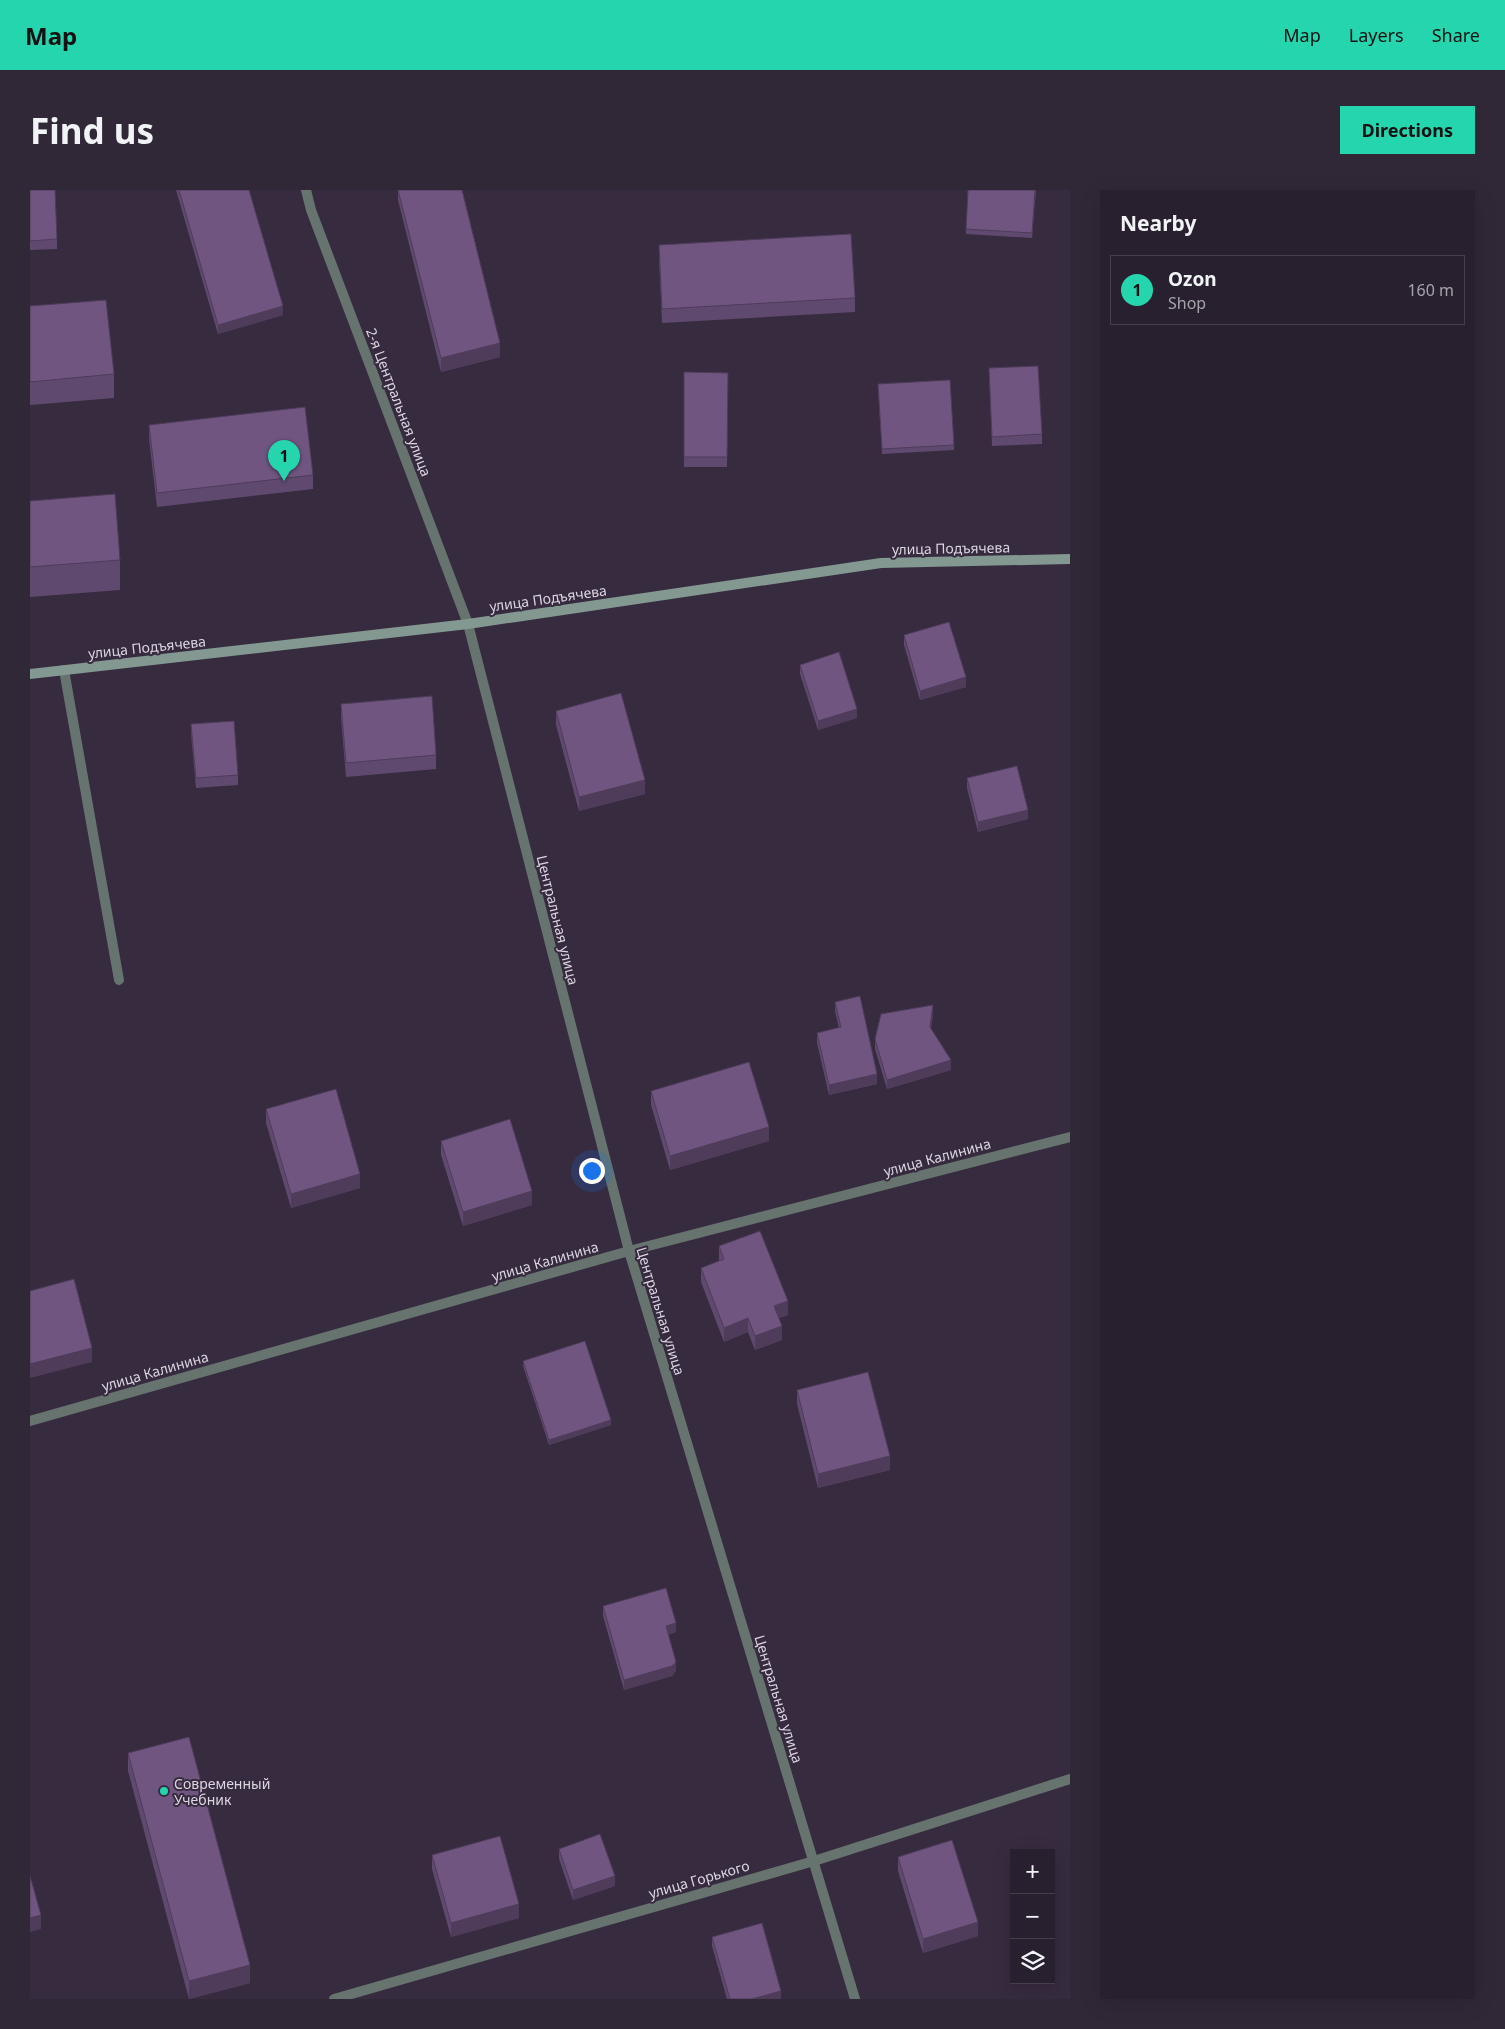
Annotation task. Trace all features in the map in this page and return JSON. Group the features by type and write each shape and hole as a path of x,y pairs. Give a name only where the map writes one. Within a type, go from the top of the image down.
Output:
{"main road":[{"name":"улица Подъячева","path":"30,674 468,624 881,563 1070,559"}],"street":[{"name":"2-я Центральная улица","path":"306,190 468,624"},
{"name":"Центральная улица","path":"468,624 629,1251 856,1999"},
{"path":"64,670 119,980"},
{"name":"улица Калинина","path":"30,1421 629,1251 1070,1137"},
{"name":"улица Горького","path":"334,1999 814,1861 1070,1779"}],"building":[{"path":"30,190 55,190 57,239 30,241"},
{"path":"179,190 249,190 283,306 218,325"},
{"path":"398,190 462,190 500,343 441,358"},
{"path":"968,190 1035,190 1032,233 966,229"},
{"path":"851,234 855,298 662,309 659,245"},
{"path":"106,300 114,374 30,382 30,306"},
{"path":"1038,366 1042,434 992,437 989,368"},
{"path":"684,372 728,373 727,457 684,457"},
{"path":"950,380 954,445 882,449 878,384"},
{"path":"305,407 313,475 157,493 149,425"},
{"path":"115,494 120,560 30,567 30,501"},
{"path":"949,622 966,677 920,691 904,635"},
{"path":"839,652 857,709 818,721 800,665"},
{"path":"621,693 645,780 579,797 556,711"},
{"path":"432,696 436,755 346,763 341,704"},
{"path":"234,721 238,775 196,778 191,724"},
{"path":"1017,766 1028,810 978,822 967,778"},
{"path":"860,996 877,1074 829,1085 817,1033 841,1027 835,1002"},
{"path":"933,1005 930,1027 951,1060 887,1080 875,1039 881,1014"},
{"path":"749,1062 769,1127 670,1156 651,1091"},
{"path":"336,1089 360,1174 291,1194 266,1109"},
{"path":"510,1119 532,1191 463,1212 441,1141"},
{"path":"760,1231 788,1301 774,1306 782,1326 755,1336 748,1318 724,1328 701,1268 724,1259 719,1246"},
{"path":"74,1279 92,1348 30,1364 30,1291"},
{"path":"585,1341 611,1420 549,1440 523,1361"},
{"path":"868,1372 890,1456 818,1474 797,1390"},
{"path":"666,1588 676,1623 666,1626 676,1662 672,1666 624,1680 603,1606"},
{"path":"189,1737 250,1965 189,1981 128,1753"},
{"path":"600,1834 615,1876 573,1890 559,1849"},
{"path":"500,1836 519,1904 451,1923 432,1855"},
{"path":"952,1840 978,1922 923,1939 898,1857"},
{"path":"30,1876 41,1915 30,1918"},
{"path":"762,1923 781,1991 752,1999 730,1999 712,1937"}],"place":[{"name":"Ozon","path":"284,481"},
{"name":"Современный Учебник","path":"164,1791"}]}
